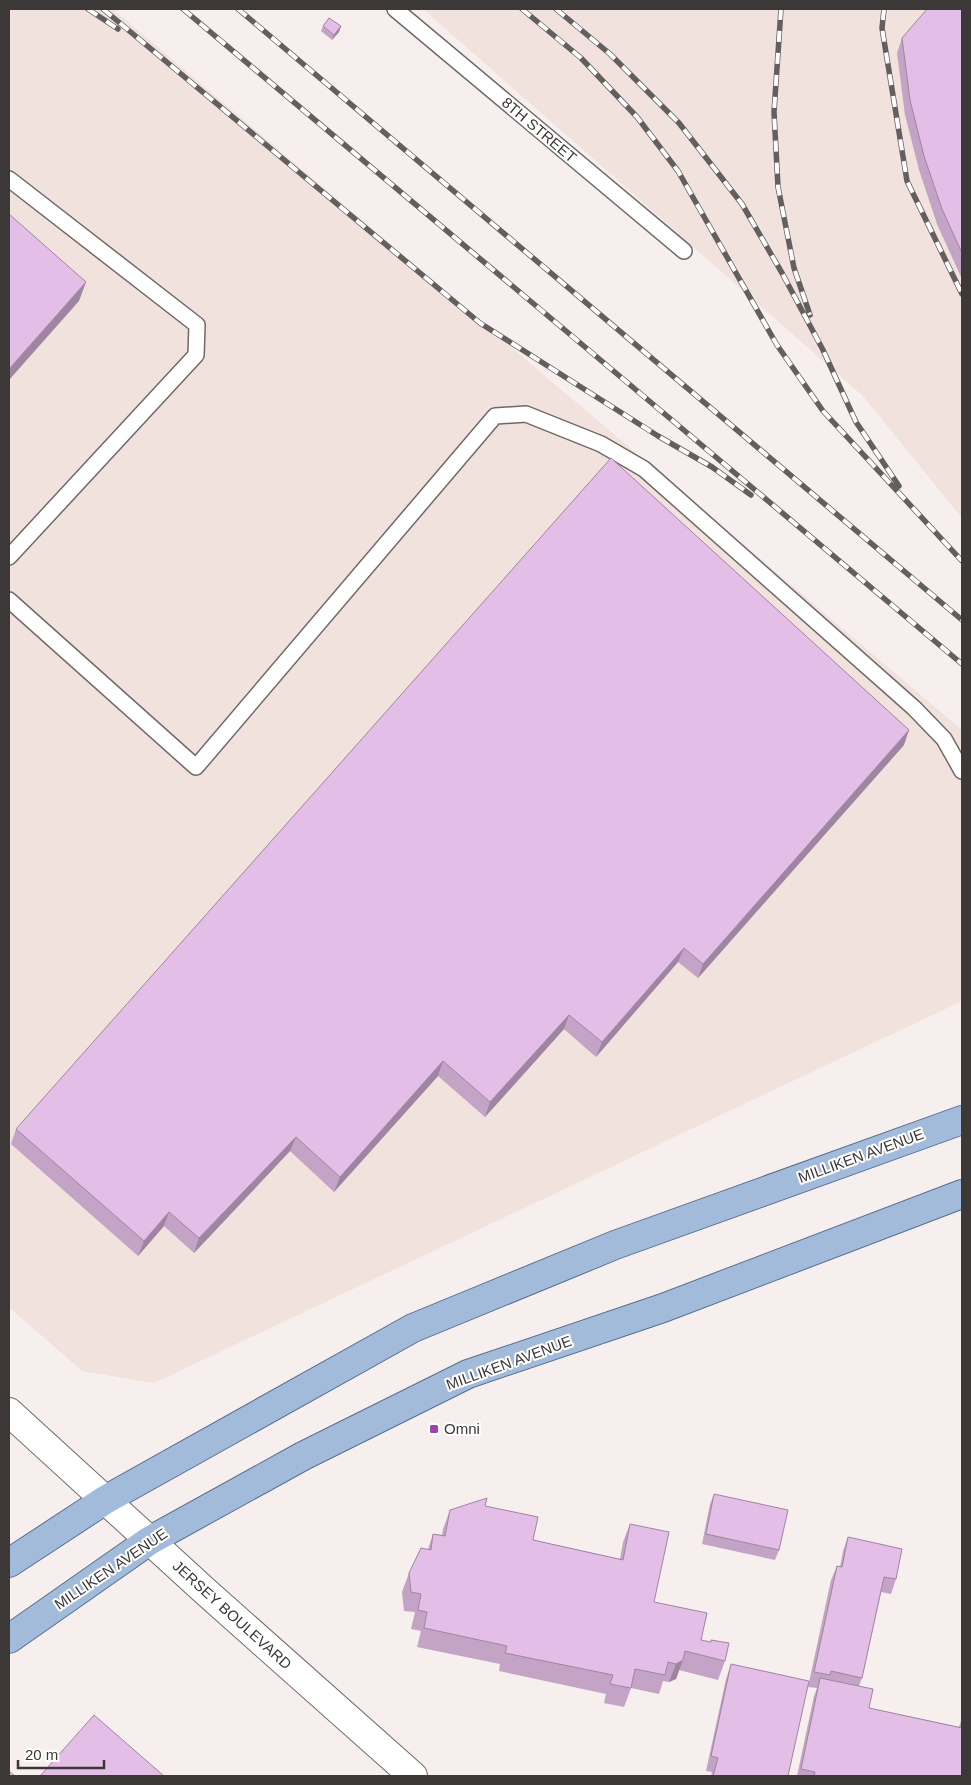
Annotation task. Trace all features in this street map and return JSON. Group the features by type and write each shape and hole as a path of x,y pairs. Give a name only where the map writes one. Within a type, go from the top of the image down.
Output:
{"main road":[{"name":"MILLIKEN AVENUE","path":"9,1563 105,1500 413,1328 615,1245 962,1120"},
{"name":"MILLIKEN AVENUE","path":"9,1639 149,1541 303,1456 468,1374 663,1308 962,1194"}],"street":[{"name":"JERSEY BOULEVARD","path":"9,1412 149,1541 413,1776"}],"lane":[{"name":"8TH STREET","path":"395,9 684,251"},
{"path":"9,179 198,325 196,355 9,557"},
{"path":"9,600 196,767 495,416 526,414 600,444 644,469 914,708 944,739 962,771"}],"shaded area":[{"path":"9,9 113,9 962,730 962,1001 154,1383 82,1371 9,1307"},
{"path":"423,9 962,9 962,518 863,396"}],"building":[{"path":"927,9 962,9 962,253 942,209 924,156 910,100 902,38"},
{"path":"329,18 341,26 334,35 323,26"},
{"path":"9,214 86,282 9,369"},
{"path":"611,458 909,730 703,964 684,948 602,1042 569,1015 490,1102 443,1061 340,1177 296,1137 199,1238 169,1212 144,1241 16,1129"},
{"path":"714,1494 788,1510 779,1550 706,1534"},
{"path":"487,1498 485,1506 538,1517 533,1540 623,1560 630,1524 669,1532 654,1602 707,1613 701,1640 729,1643 725,1661 685,1651 683,1660 676,1664 668,1662 665,1675 635,1669 631,1688 610,1684 613,1675 505,1653 507,1646 424,1628 427,1612 418,1610 421,1594 411,1592 409,1573 421,1548 431,1550 433,1534 445,1536 450,1510"},
{"path":"848,1537 902,1549 896,1579 884,1577 862,1678 831,1671 830,1675 814,1672 837,1566 842,1567"},
{"path":"731,1664 809,1681 788,1776 713,1776 718,1758 711,1756"},
{"path":"820,1678 873,1689 869,1708 962,1728 962,1776 814,1776 815,1772 801,1769"},
{"path":"94,1715 164,1776 40,1776"}],"railway":[{"path":"88,9 118,29"},
{"path":"103,9 480,323 658,436 712,467 751,495"},
{"path":"183,9 962,664"},
{"path":"238,9 962,620"},
{"path":"522,9 581,58 637,117 678,171 777,345 823,411 962,561"},
{"path":"556,9 610,54 679,123 742,204 782,273 823,350 856,422 899,486"},
{"path":"781,9 774,112 778,187 794,268 810,315"},
{"path":"884,9 882,28 907,181 962,294"}],"place":[{"name":"Omni","path":"434,1429"}]}
